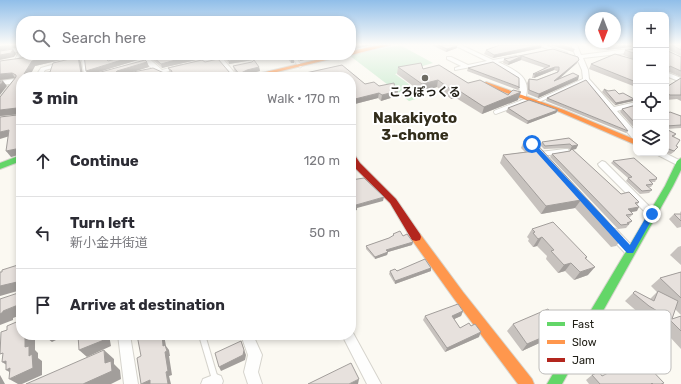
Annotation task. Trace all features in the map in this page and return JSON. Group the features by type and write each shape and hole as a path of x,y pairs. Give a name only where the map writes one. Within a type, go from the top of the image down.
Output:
{"street":[{"path":"41,72 43,70 65,63"},
{"path":"149,63 155,70 159,72"},
{"path":"155,70 189,63"},
{"path":"225,63 230,67 232,72"},
{"path":"272,72 312,63"},
{"path":"459,63 468,67"},
{"path":"457,69 488,63"},
{"path":"495,63 525,79 529,100"},
{"path":"581,63 586,79 633,135"},
{"path":"669,75 681,80"},
{"path":"0,83 16,80"},
{"path":"0,104 16,83"},
{"path":"486,84 633,136"},
{"path":"612,110 633,105"},
{"path":"551,165 538,151 565,151"},
{"path":"596,310 681,163 665,156"},
{"path":"0,166 16,160"},
{"path":"356,164 393,200 409,227 459,296 527,384"},
{"path":"602,164 652,214"},
{"path":"604,222 630,251"},
{"path":"125,340 131,384"},
{"path":"249,340 255,356 252,372 256,384"},
{"path":"351,340 374,384"},
{"path":"554,384 560,374"}],"lane":[{"path":"496,112 586,79"},
{"path":"203,340 212,382"}],"green space":[{"path":"359,63 433,63 395,74 425,96 409,101"}],"building":[{"path":"0,63 31,63 25,72 16,72 16,75 12,73 0,74"},
{"path":"53,63 79,63 81,72 50,72"},
{"path":"85,63 112,63 86,71"},
{"path":"134,63 144,63 117,71 101,72"},
{"path":"190,63 221,63 229,72 172,72 168,68"},
{"path":"256,63 259,67 243,72 238,72 233,66"},
{"path":"421,63 423,69 439,65 468,83 480,80 508,95 513,90 521,92 484,107 458,90 453,91 438,80 422,84 398,67"},
{"path":"494,63 519,78 519,87 468,68"},
{"path":"541,63 576,63 554,81 573,73 579,76 539,94 529,90 529,79 537,80 558,72 559,67 555,67 533,74 550,66"},
{"path":"633,63 633,81 591,64"},
{"path":"669,63 681,63 681,71 670,66 669,68"},
{"path":"342,65 350,72 310,72"},
{"path":"153,68 162,72 133,72"},
{"path":"16,77 16,108 0,110 0,97"},
{"path":"356,77 365,84 374,82 379,86 394,83 395,89 398,91 382,95 379,93 356,99"},
{"path":"681,78 681,95 669,94 669,85"},
{"path":"586,80 628,131 547,98"},
{"path":"604,89 608,91 615,90 619,94 623,93 633,98 616,103"},
{"path":"529,100 558,110 528,121 508,108"},
{"path":"633,106 633,121 622,109"},
{"path":"669,112 681,116 681,125 669,126"},
{"path":"16,115 16,149 6,151 9,130 0,132 0,117"},
{"path":"669,130 676,134 672,136 680,140 676,146 678,147 674,151 669,149"},
{"path":"569,138 578,145 572,146 570,144 545,146 542,142"},
{"path":"532,139 623,238 618,239 581,200 546,206 503,155 535,151 524,140"},
{"path":"572,149 621,194 629,192 639,202 635,203 639,207 628,209 633,214 626,215 632,221 627,223 629,224 621,225 552,154 570,151"},
{"path":"634,158 657,178 649,180 653,184 646,185 652,190 642,191 628,178 632,177 613,161"},
{"path":"364,178 384,197 356,205 356,179"},
{"path":"674,214 681,214 681,221"},
{"path":"553,222 595,267 580,272 571,263 564,265 551,251 554,250 542,237 538,239 533,233 535,232 532,229"},
{"path":"400,231 403,236 407,234 413,242 386,250 388,252 375,257 366,246 389,238 394,235 393,234"},
{"path":"425,259 431,268 395,281 390,271 395,269 397,271"},
{"path":"16,266 16,282 0,286 0,272 2,272 2,270"},
{"path":"681,272 681,298 660,278"},
{"path":"635,291 654,301 658,291 678,301 672,319 681,316 681,331 671,321 671,310 656,310 633,293"},
{"path":"16,294 16,306 3,311 0,314 0,299"},
{"path":"458,304 463,311 452,316 460,328 469,323 471,326 475,324 481,332 447,348 425,316"},
{"path":"539,313 539,339 527,344 513,324"},
{"path":"16,322 16,340 25,340 25,347 29,346 29,356 32,354 33,368 9,379 10,368 6,370 6,361 2,362 3,353 0,354 1,332 7,330 7,326"},
{"path":"78,340 104,340 79,350"},
{"path":"138,340 162,340 163,346 165,345 167,351 165,352 168,371 166,372 168,384 150,384 150,380 141,384 137,358 141,356"},
{"path":"241,341 244,350 243,355 219,367 215,353"},
{"path":"104,350 105,363 111,361 112,371 83,384 26,384"},
{"path":"351,363 359,379 349,384 308,384"},
{"path":"600,374 602,376 606,374 655,374 664,383 600,384 592,375"}],"traffic: fast":[{"path":"0,166 16,160"},
{"path":"597,310 669,186 681,161"},
{"path":"554,384 560,374"}],"traffic: slow":[{"path":"270,72 309,63"},
{"path":"486,84 562,111 633,142"},
{"path":"416,237 459,296 527,384"}],"traffic: jam":[{"path":"356,164 393,201 416,237"}],"place":[{"name":"ころぽっくる","path":"425,78"}],"district":[{"name":"Nakakiyoto 3-chome","path":"415,126"}],"route":[{"path":"532,144 630,251 652,214"}]}
